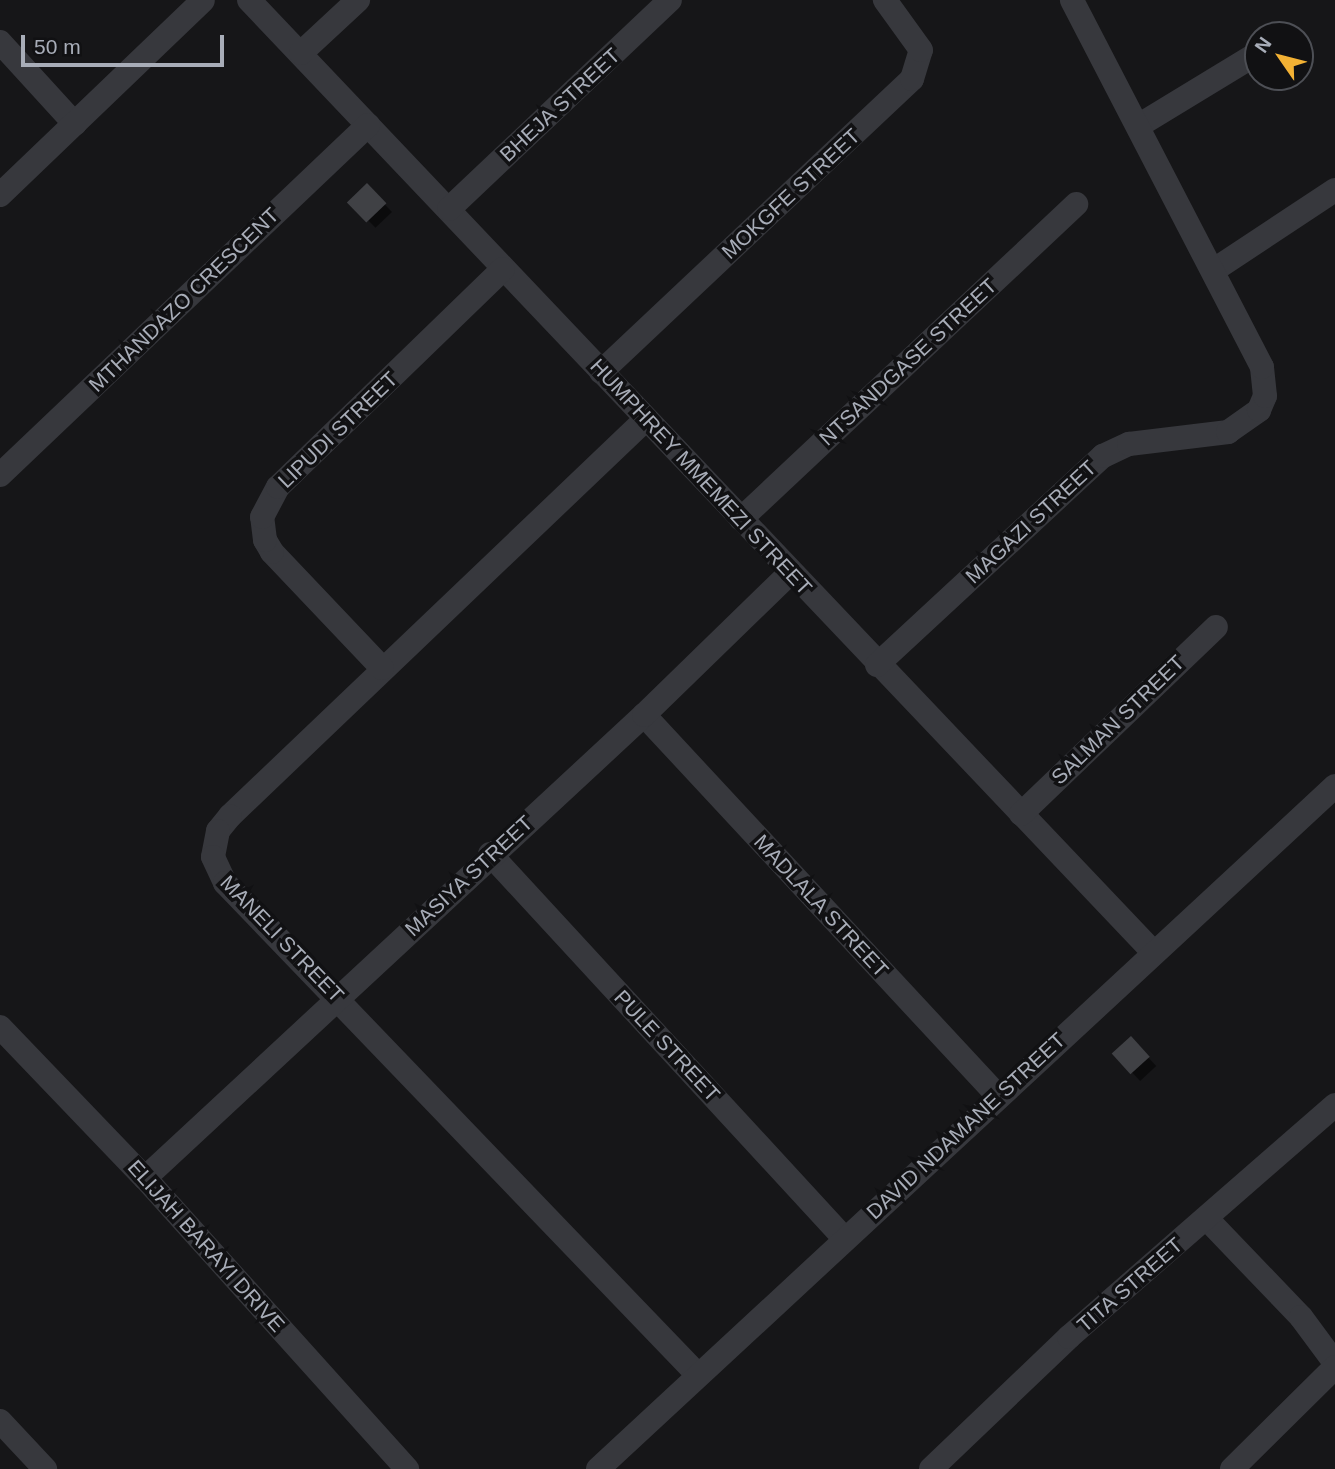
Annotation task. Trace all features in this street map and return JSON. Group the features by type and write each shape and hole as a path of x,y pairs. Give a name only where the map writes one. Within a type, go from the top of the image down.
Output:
{"street":[{"path":"0,195 203,0"},
{"name":"HUMPHREY MMEMEZI STREET","path":"249,0 877,665 1154,953"},
{"path":"301,53 358,0"},
{"name":"BHEJA STREET","path":"449,209 670,0"},
{"name":"MOKGFE STREET","path":"601,372 912,79 921,50 885,0"},
{"path":"1072,0 1214,270 1335,190"},
{"path":"0,42 75,124"},
{"path":"1138,126 1244,62"},
{"name":"MTHANDAZO CRESCENT","path":"0,475 368,125"},
{"name":"NTSANDGASE STREET","path":"741,519 1076,204"},
{"name":"LIPUDI STREET","path":"382,668 272,552 261,529 265,507 278,487 503,269"},
{"name":"MAGAZI STREET","path":"877,665 1103,456 1129,444 1228,432 1259,410 1266,383 1214,270"},
{"name":"MANELI STREET","path":"646,419 382,668 230,816 214,843 213,858 225,883 340,999 698,1375"},
{"name":"MASIYA STREET","path":"145,1178 340,999 490,854 644,715 791,572"},
{"name":"SALMAN STREET","path":"1021,814 1216,627"},
{"name":"MADLALA STREET","path":"644,715 998,1096"},
{"name":"DAVID NDAMANE STREET","path":"598,1469 844,1238 1335,786"},
{"name":"PULE STREET","path":"490,854 844,1238"},
{"name":"ELIJAH BARAYI DRIVE","path":"0,1027 145,1178 407,1469"},
{"name":"TITA STREET","path":"931,1469 1069,1337 1208,1220 1335,1105"},
{"path":"1208,1220 1301,1317 1335,1365 1232,1469"},
{"path":"0,1421 45,1469"}],"building":[{"path":"367,183 386,203 366,223 347,202"},
{"path":"1131,1036 1150,1057 1130,1074 1112,1053"}]}
